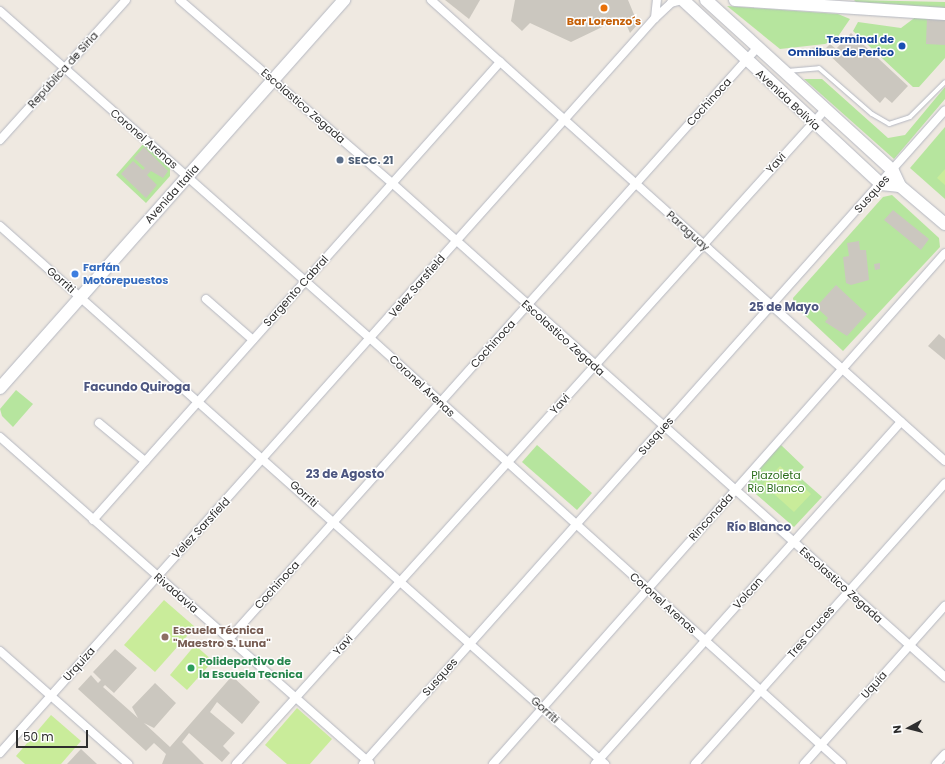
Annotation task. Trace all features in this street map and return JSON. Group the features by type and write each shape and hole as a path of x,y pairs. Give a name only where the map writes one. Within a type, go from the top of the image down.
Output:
{"street":[{"name":"República de Siria","path":"0,140 126,0"},
{"name":"Escolastico Zegada","path":"180,0 392,183 455,242 945,677"},
{"name":"Avenida Italia","path":"0,388 344,0"},
{"name":"Paraguay","path":"431,0 945,461"},
{"path":"654,19 657,0"},
{"name":"Velez Sarsfield","path":"157,576 265,459 455,242 566,122 654,19 670,3 680,0"},
{"name":"Avenida Bolivia","path":"680,0 747,60 812,123 881,184"},
{"name":"Avenida Bolivia","path":"706,0 824,111 893,170 900,186 945,224"},
{"path":"735,0 945,14"},
{"name":"Coronel Arenas","path":"0,12 188,176 304,282 371,339 440,403 842,764"},
{"name":"Cochinoca","path":"228,639 757,48"},
{"name":"Sargento Cabral","path":"93,520 500,62"},
{"name":"Susques","path":"367,763 576,525 881,184 945,110"},
{"name":"Yavi","path":"236,764 824,111"},
{"path":"881,184 900,186"},
{"name":"Gorriti","path":"0,226 265,459 600,762"},
{"name":"Rinconada","path":"493,764 945,252"},
{"path":"206,299 253,340"},
{"name":"Volcan","path":"600,762 705,641 901,422"},
{"path":"99,423 145,461"},
{"name":"Rivadavia","path":"0,437 296,698 367,763"},
{"name":"Tres Cruces","path":"694,764 760,691 847,590 945,483"},
{"name":"Urquiza","path":"0,753 157,576"},
{"name":"Uquía","path":"804,764 945,606"},
{"path":"0,651 128,764"},
{"path":"936,764 945,754"}],"lane":[{"path":"783,71 819,68 872,114 889,124 910,117 945,82"}],"green space":[{"path":"854,0 945,2 945,8 856,2"},
{"path":"727,6 838,14 850,19 837,38 825,44 780,49"},
{"path":"917,16 945,18 945,58 919,87 913,87 853,31 858,22 901,28"},
{"path":"804,79 822,79 888,138 905,135 945,87 945,99 894,159"},
{"path":"945,127 945,199 910,168"},
{"path":"144,143 170,166 170,176 146,203 116,175"},
{"path":"945,169 945,185 937,178"},
{"path":"892,195 939,238 940,247 843,351 794,305 793,298 883,197"},
{"path":"16,390 33,404 13,427 2,416 0,409"},
{"path":"537,445 592,493 577,510 522,462"},
{"name":"Plazoleta Rio Blanco","path":"781,445 804,467 797,475 822,497 794,527 750,489 749,478"},
{"path":"780,466 811,494 794,512 763,484"},
{"path":"164,600 195,627 155,672 124,645"},
{"name":"Polideportivo de la Escuela Tecnica","path":"195,645 213,661 187,690 170,675"},
{"path":"297,708 332,739 310,764 287,764 265,745"},
{"path":"51,715 81,741 61,764 25,764 16,756"}],"building":[{"path":"445,0 480,0 469,19"},
{"path":"515,0 628,0 638,24 630,33 623,17 571,42 530,23 522,31 511,21"},
{"path":"927,16 945,16 945,45 926,44"},
{"path":"851,33 908,86 892,103 885,97 880,103 824,50 830,44 836,49"},
{"path":"820,47 821,55 811,55 810,48"},
{"path":"144,147 168,171 163,178 151,171 147,175 157,185 146,198 121,174 133,161 143,170 145,168 134,158"},
{"path":"893,210 929,239 921,250 884,220"},
{"path":"859,241 860,250 866,250 869,280 851,285 846,283 843,257 849,256 847,243"},
{"path":"880,263 880,269 875,270 874,264"},
{"path":"836,285 867,314 847,336 825,322 828,318 816,307"},
{"path":"939,334 945,339 945,360 928,346"},
{"path":"115,649 137,668 114,693 105,685 103,687 138,718 132,707 155,683 176,703 154,728 144,723 170,747 232,676 260,702 242,724 217,702 210,712 235,733 223,746 230,753 222,762 189,733 182,742 204,764 162,764 166,754 154,743 146,751 78,689 91,675 98,683 101,680 93,672"},
{"path":"81,749 97,764 67,764"}],"place":[{"name":"Bar Lorenzo´s","path":"604,8"},
{"name":"Terminal de Omnibus de Perico","path":"902,46"},
{"name":"SECC. 21","path":"340,160"},
{"name":"Farfán Motorepuestos","path":"75,274"},
{"name":"Escuela Técnica \"Maestro S. Luna\"","path":"165,637"},
{"name":"Polideportivo de la Escuela Tecnica","path":"191,668"}],"district":[{"name":"25 de Mayo","path":"784,307"},
{"name":"Facundo Quiroga","path":"137,387"},
{"name":"23 de Agosto","path":"345,474"},
{"name":"Río Blanco","path":"759,527"}]}
